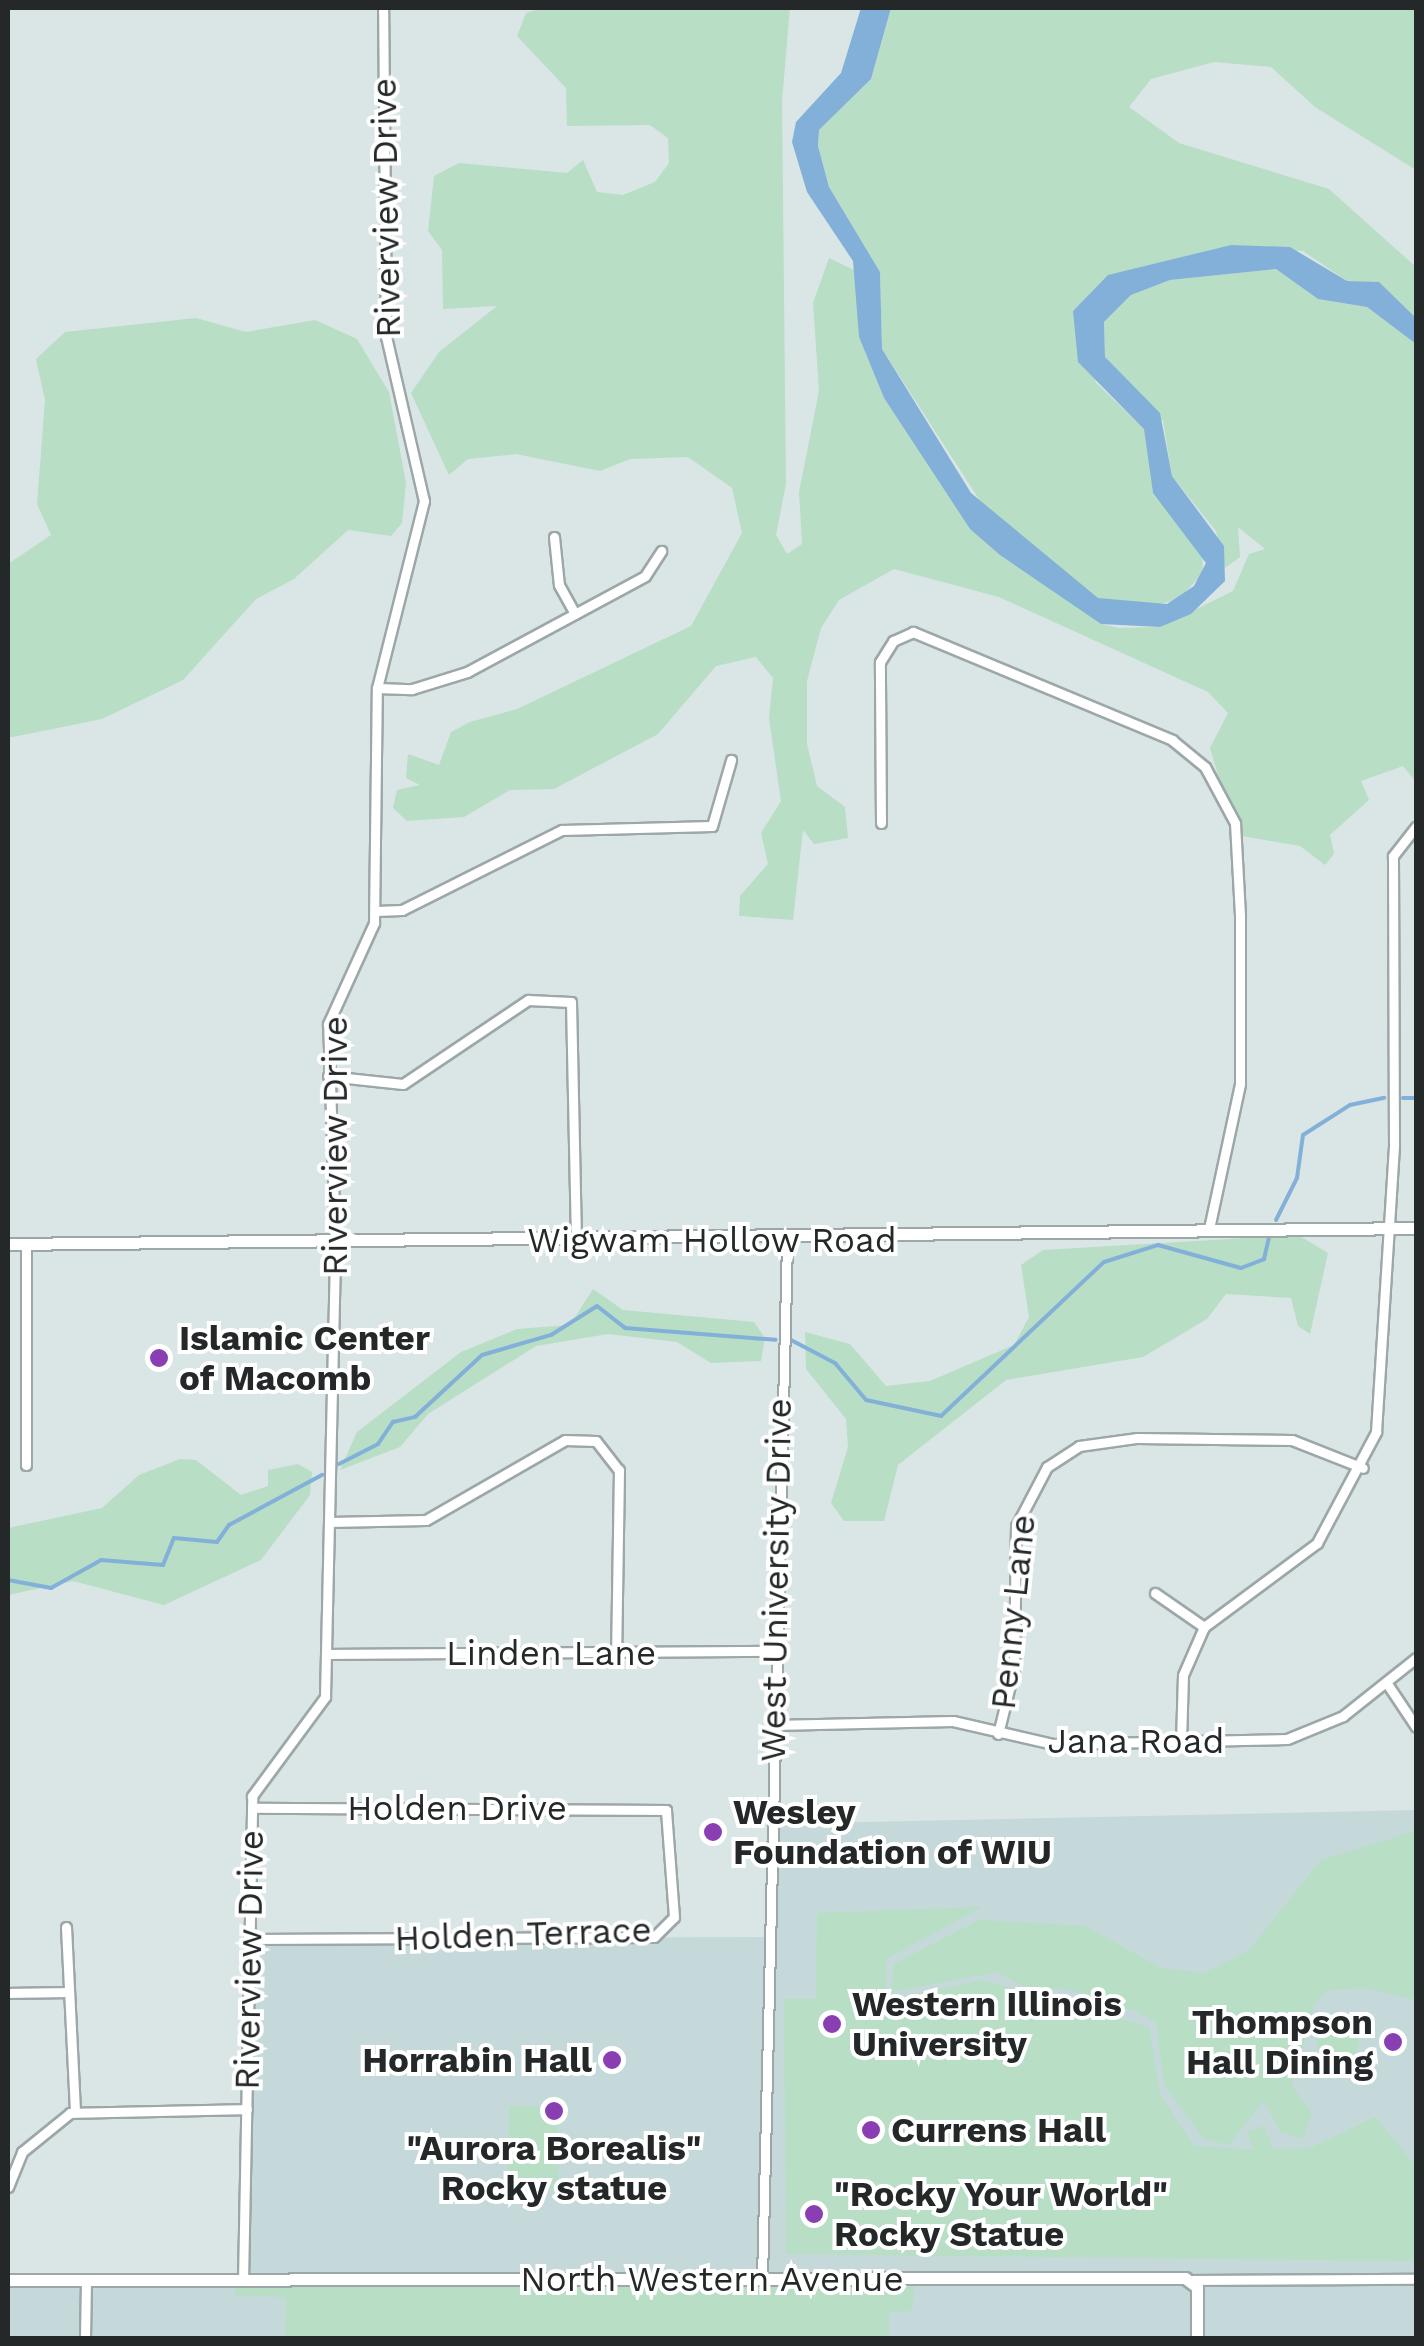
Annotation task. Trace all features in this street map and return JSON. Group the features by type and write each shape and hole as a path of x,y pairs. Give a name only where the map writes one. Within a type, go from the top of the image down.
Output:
{"street":[{"name":"Riverview Drive","path":"243,2280 252,1808 257,1783 322,1706 326,1654 335,1240 329,1015 376,912 377,688 424,501 386,336 382,8"},
{"path":"554,537 558,585 575,614"},
{"path":"377,688 456,678 646,576 662,551"},
{"path":"881,823 880,662 893,640 913,632 1172,740 1205,767 1239,841 1240,916 1240,1084 1209,1229"},
{"path":"376,912 402,910 562,830 712,826 730,760"},
{"path":"1181,1742 1184,1675 1204,1628 1317,1543 1362,1468 1380,1413 1384,1228 1394,1145 1393,856 1416,826"},
{"path":"328,1076 402,1084 534,997 566,999 577,1010 576,1241"},
{"name":"Wigwam Hollow Road","path":"8,1244 335,1240 787,1242 1209,1229 1416,1228"},
{"name":"West University Drive","path":"762,2279 787,1242"},
{"path":"26,1244 26,1465"},
{"name":"Penny Lane","path":"998,1734 1014,1669 1016,1526 1032,1484 1057,1460 1114,1439 1292,1440 1362,1468"},
{"path":"329,1522 426,1520 566,1440 596,1441 619,1470 616,1652"},
{"path":"1155,1592 1204,1628"},
{"name":"Linden Lane","path":"326,1654 776,1651"},
{"name":"Jana Road","path":"773,1725 937,1721 1053,1744 1302,1735 1388,1685 1416,1658"},
{"path":"1388,1685 1416,1727"},
{"name":"Holden Drive","path":"252,1808 662,1809"},
{"name":"Holden Terrace","path":"248,1939 659,1936 674,1918 674,1820 662,1809"},
{"path":"66,1926 75,2112"},
{"path":"8,1993 67,1992"},
{"path":"8,2187 22,2152 75,2112 247,2108"},
{"name":"North Western Avenue","path":"8,2280 1416,2279"},
{"path":"1192,2280 1197,2338"},
{"path":"85,2338 86,2282"}],"shaded area":[{"name":"Western Illinois University","path":"1416,1810 1416,2338 8,2338 8,2280 243,2280 249,1939 768,1937 771,1824"}],"green space":[{"path":"542,8 790,8 782,101 786,484 776,535 787,554 802,544 799,492 819,391 813,303 829,258 856,271 859,337 884,398 970,529 1101,624 1119,628 1160,627 1233,591 1249,554 1265,549 1238,527 1240,557 1225,568 1216,531 1172,476 1163,421 1105,357 1104,322 1131,295 1170,280 1276,269 1318,299 1367,307 1416,344 1416,782 1403,766 1361,781 1369,800 1330,835 1334,854 1325,865 1300,846 1236,835 1210,748 1228,713 1208,692 999,597 894,569 839,600 821,628 807,681 807,744 817,786 845,807 848,838 814,844 803,830 793,920 739,916 740,896 768,864 761,833 781,801 769,718 773,678 756,657 716,666 658,734 554,789 510,790 464,817 407,821 393,808 397,790 420,785 406,778 408,754 439,765 451,732 470,722 517,709 691,626 742,533 732,488 688,457 630,459 600,471 516,454 468,459 449,475 411,393 439,352 497,306 443,309 442,250 428,231 434,176 459,163 567,173 583,160 597,192 623,195 655,182 669,163 668,138 650,125 567,126 566,88 517,36 526,13"},
{"path":"891,8 1416,8 1416,170 1315,107 1271,67 1214,62 1151,79 1129,107 1179,143 1329,189 1416,267 1416,318 1379,283 1347,281 1303,251 1231,245 1108,276 1073,311 1096,383 1145,429 1153,493 1202,552 1203,573 1179,599 1148,607 1098,598 984,507 882,349 880,272 829,187 818,146 819,130 871,79"},
{"path":"196,318 246,332 315,320 357,339 389,392 406,483 402,523 391,536 348,530 294,579 256,599 183,680 102,719 8,738 8,564 51,535 37,504 45,400 36,359 65,332"},
{"path":"1298,1235 1328,1253 1310,1334 1298,1326 1291,1298 1226,1294 1207,1319 1143,1357 1006,1380 898,1465 884,1521 844,1521 831,1503 848,1447 846,1419 806,1369 805,1332 850,1344 886,1386 930,1381 1014,1345 1029,1317 1021,1265 1043,1250"},
{"path":"593,1289 623,1310 754,1322 765,1338 761,1361 711,1363 677,1342 608,1334 536,1346 428,1414 400,1447 340,1470 357,1432 461,1352 517,1329 570,1325"},
{"path":"180,1459 196,1460 241,1495 268,1486 268,1470 298,1464 312,1472 310,1495 261,1560 164,1605 73,1581 8,1595 8,1528 102,1508 139,1475"},
{"path":"1416,1831 1416,2000 1366,1988 1328,1990 1315,2003 1292,2086 1312,2113 1303,2139 1281,2132 1263,2101 1229,2145 1204,2139 1164,2085 1156,2022 1134,2011 1064,1988 1032,1991 997,1972 891,1992 894,1964 979,1920 1085,1926 1161,1968 1204,1973 1248,1951 1321,1860"},
{"path":"982,1907 886,1959 886,2000 983,1980 1149,2027 1160,2094 1194,2146 1253,2150 1247,2132 1264,2126 1273,2149 1310,2148 1375,2117 1416,2166 1416,2261 786,2254 784,1999 816,1999 817,1913"},
{"path":"1338,2020 1353,2026 1359,2041 1353,2056 1338,2062 1323,2056 1317,2041 1323,2026"},
{"path":"509,2106 557,2106 559,2189 508,2188"},
{"path":"916,2278 911,2311 889,2312 889,2338 285,2338 286,2297 235,2295 235,2281"}],"water":[{"path":"861,8 891,8 871,79 819,130 818,146 829,187 880,272 882,349 971,493 1098,598 1167,604 1194,586 1206,563 1153,493 1144,429 1078,362 1073,311 1108,275 1231,245 1290,247 1347,281 1379,282 1416,318 1416,344 1367,307 1318,299 1276,269 1170,280 1131,295 1104,322 1105,357 1160,413 1172,476 1224,546 1225,581 1191,614 1160,627 1101,624 1000,555 970,529 884,398 859,337 853,261 807,192 792,142 796,122 841,73"}],"waterway":[{"path":"1276,1220 1297,1178 1303,1135 1350,1105 1384,1098"},
{"path":"1403,1098 1416,1098"},
{"path":"791,1340 835,1363 866,1400 941,1416 1104,1262 1158,1245 1241,1268 1264,1259 1269,1238"},
{"path":"339,1464 378,1444 393,1422 415,1417 482,1355 551,1335 597,1306 625,1328 776,1340"},
{"path":"8,1580 51,1588 101,1560 163,1565 174,1538 217,1542 229,1525 322,1475"}],"place":[{"name":"Islamic Center of Macomb","path":"159,1358"},
{"name":"Wesley Foundation of WIU","path":"713,1832"},
{"name":"Western Illinois University","path":"832,2024"},
{"name":"Thompson Hall Dining","path":"1393,2042"},
{"name":"Horrabin Hall","path":"612,2060"},
{"name":"\"Aurora Borealis\" Rocky statue","path":"554,2111"},
{"name":"Currens Hall","path":"871,2130"},
{"name":"\"Rocky Your World\" Rocky Statue","path":"814,2214"}]}
